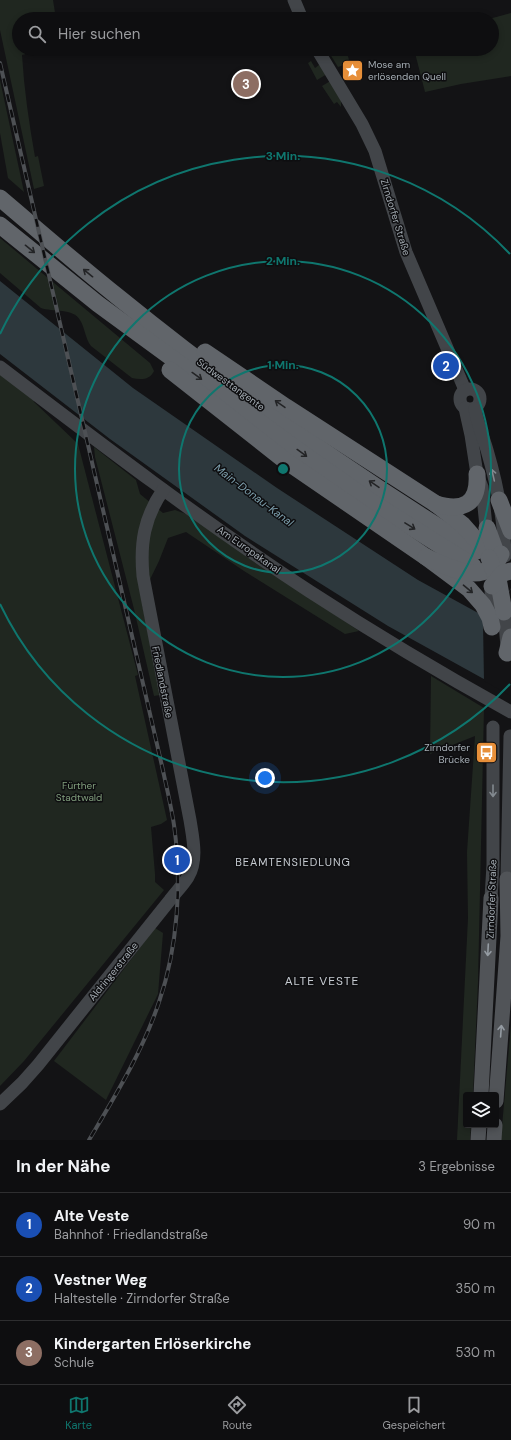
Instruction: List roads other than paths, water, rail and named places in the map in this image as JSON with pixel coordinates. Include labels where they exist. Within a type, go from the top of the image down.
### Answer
[{"type":"highway","name":"Südwesttangente","points":[[0,198],[119,298],[208,368],[302,435],[417,513],[494,556]]},
{"type":"highway","name":"Südwesttangente","points":[[0,225],[98,304],[370,501],[494,556]]},
{"type":"highway","points":[[119,298],[168,326],[286,407],[436,504],[463,525],[494,556],[511,592]]},
{"type":"highway","points":[[98,304],[120,330],[278,455],[424,556],[473,592],[487,611],[492,627]]},
{"type":"highway","points":[[436,504],[452,507],[467,503],[477,491],[477,474]]},
{"type":"highway","points":[[499,500],[494,556],[504,612]]},
{"type":"highway","points":[[424,556],[450,568],[466,573],[485,571],[494,556]]},
{"type":"main road","points":[[294,0],[299,12]]},
{"type":"main road","name":"Zirndorfer Straße","points":[[321,56],[362,124],[375,150],[406,252],[465,390],[472,389],[480,395],[480,404],[470,409]]},
{"type":"main road","name":"Am Europakanal","points":[[0,367],[163,490],[308,590],[381,637],[511,712]]},
{"type":"main road","points":[[470,409],[471,435],[477,474],[482,487],[494,556],[492,627]]},
{"type":"main road","points":[[470,409],[487,450],[499,500]]},
{"type":"main road","name":"Friedlandstraße","points":[[163,490],[150,513],[143,537],[141,556],[142,576],[193,836],[194,862],[188,876]]},
{"type":"main road","points":[[504,612],[509,645]]},
{"type":"main road","name":"Zirndorfer Straße","points":[[481,1092],[491,898],[493,727]]},
{"type":"main road","name":"Zirndorfer Straße","points":[[497,1092],[509,930],[510,736]]},
{"type":"main road","name":"Aldringerstraße","points":[[0,1104],[22,1084],[38,1065],[188,876]]},
{"type":"main road","points":[[491,898],[495,888],[510,880]]},
{"type":"main road","points":[[478,1140],[479,1128]]},
{"type":"main road","points":[[494,1128],[494,1140]]},
{"type":"water","name":"Main-Donau-Kanal","points":[[0,281],[133,388],[277,488],[418,580],[511,631],[511,694],[388,626],[245,536],[110,439],[0,354]]},
{"type":"tunnel","points":[[489,576],[511,589]]},
{"type":"railway","points":[[0,63],[162,766],[173,818],[178,869],[177,914],[174,937],[159,1002],[137,1056],[89,1140]]},
{"type":"place","name":"Mose am erlösenden Quell","points":[[352,70]]},
{"type":"place","name":"Kindergarten Erlöserkirche","points":[[246,84]]},
{"type":"place","name":"Vestner Weg","points":[[446,366]]},
{"type":"place","name":"Zirndorfer Brücke","points":[[486,753]]},
{"type":"place","name":"Alte Veste","points":[[177,860]]},
{"type":"district","name":"BEAMTENSIEDLUNG","points":[[293,862]]},
{"type":"district","name":"ALTE VESTE","points":[[322,981]]},
{"type":"park label","name":"Fürther Stadtwald","points":[[79,790]]}]
